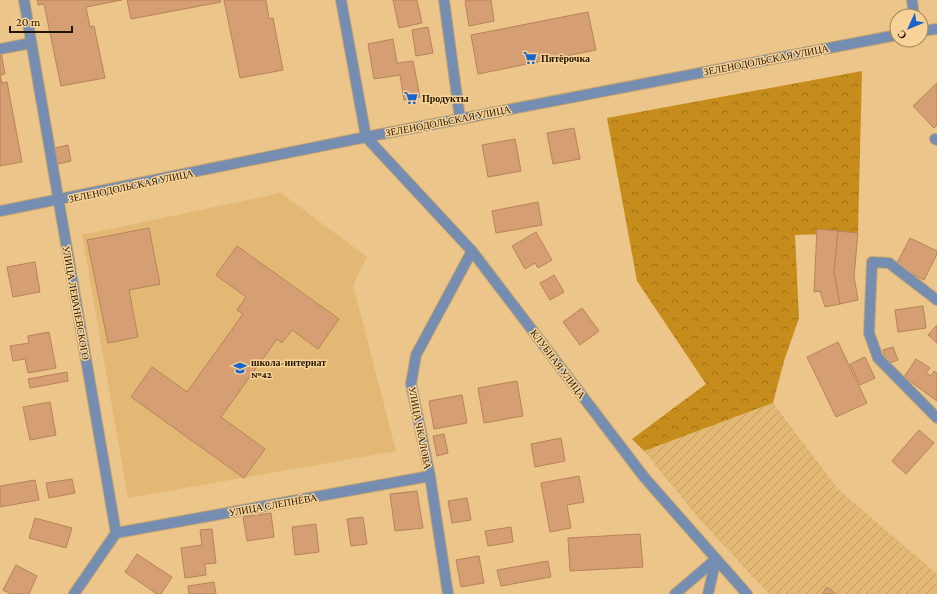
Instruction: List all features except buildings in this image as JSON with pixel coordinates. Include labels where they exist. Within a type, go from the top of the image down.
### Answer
[{"type":"street","name":"УЛИЦА ЛЕВАНЕВСКОГО","points":[[24,0],[116,533]]},
{"type":"street","points":[[341,0],[366,137]]},
{"type":"street","points":[[444,0],[460,119]]},
{"type":"street","name":"ЗЕЛЕНОДОЛЬСКАЯ УЛИЦА","points":[[0,211],[366,137],[889,37]]},
{"type":"street","points":[[0,49],[31,43]]},
{"type":"street","name":"КЛУБНАЯ УЛИЦА","points":[[366,137],[472,251],[644,477],[748,594]]},
{"type":"street","name":"УЛИЦА ЧКАЛОВА","points":[[448,594],[430,476],[411,384],[416,355],[472,251]]},
{"type":"street","points":[[937,300],[889,263],[872,262],[869,333],[878,358],[937,418]]},
{"type":"street","name":"УЛИЦА СЛЕПНЁВА","points":[[116,533],[430,476]]},
{"type":"street","points":[[74,594],[116,533]]},
{"type":"street","points":[[675,594],[716,559]]},
{"type":"street","points":[[708,594],[716,559]]},
{"type":"shaded area","name":"школа-интернат №42","points":[[281,193],[367,257],[353,285],[396,451],[128,498],[82,235]]},
{"type":"shaded area","points":[[773,403],[838,489],[937,574],[937,594],[769,594],[700,520],[644,451]]},
{"type":"green space","points":[[862,71],[858,233],[795,235],[799,318],[784,361],[773,403],[644,451],[632,439],[706,384],[637,281],[607,118]]},
{"type":"place","name":"Пятёрочка","points":[[530,58]]},
{"type":"place","name":"Продукты","points":[[411,98]]},
{"type":"place","name":"школа-интернат №42","points":[[240,368]]}]
